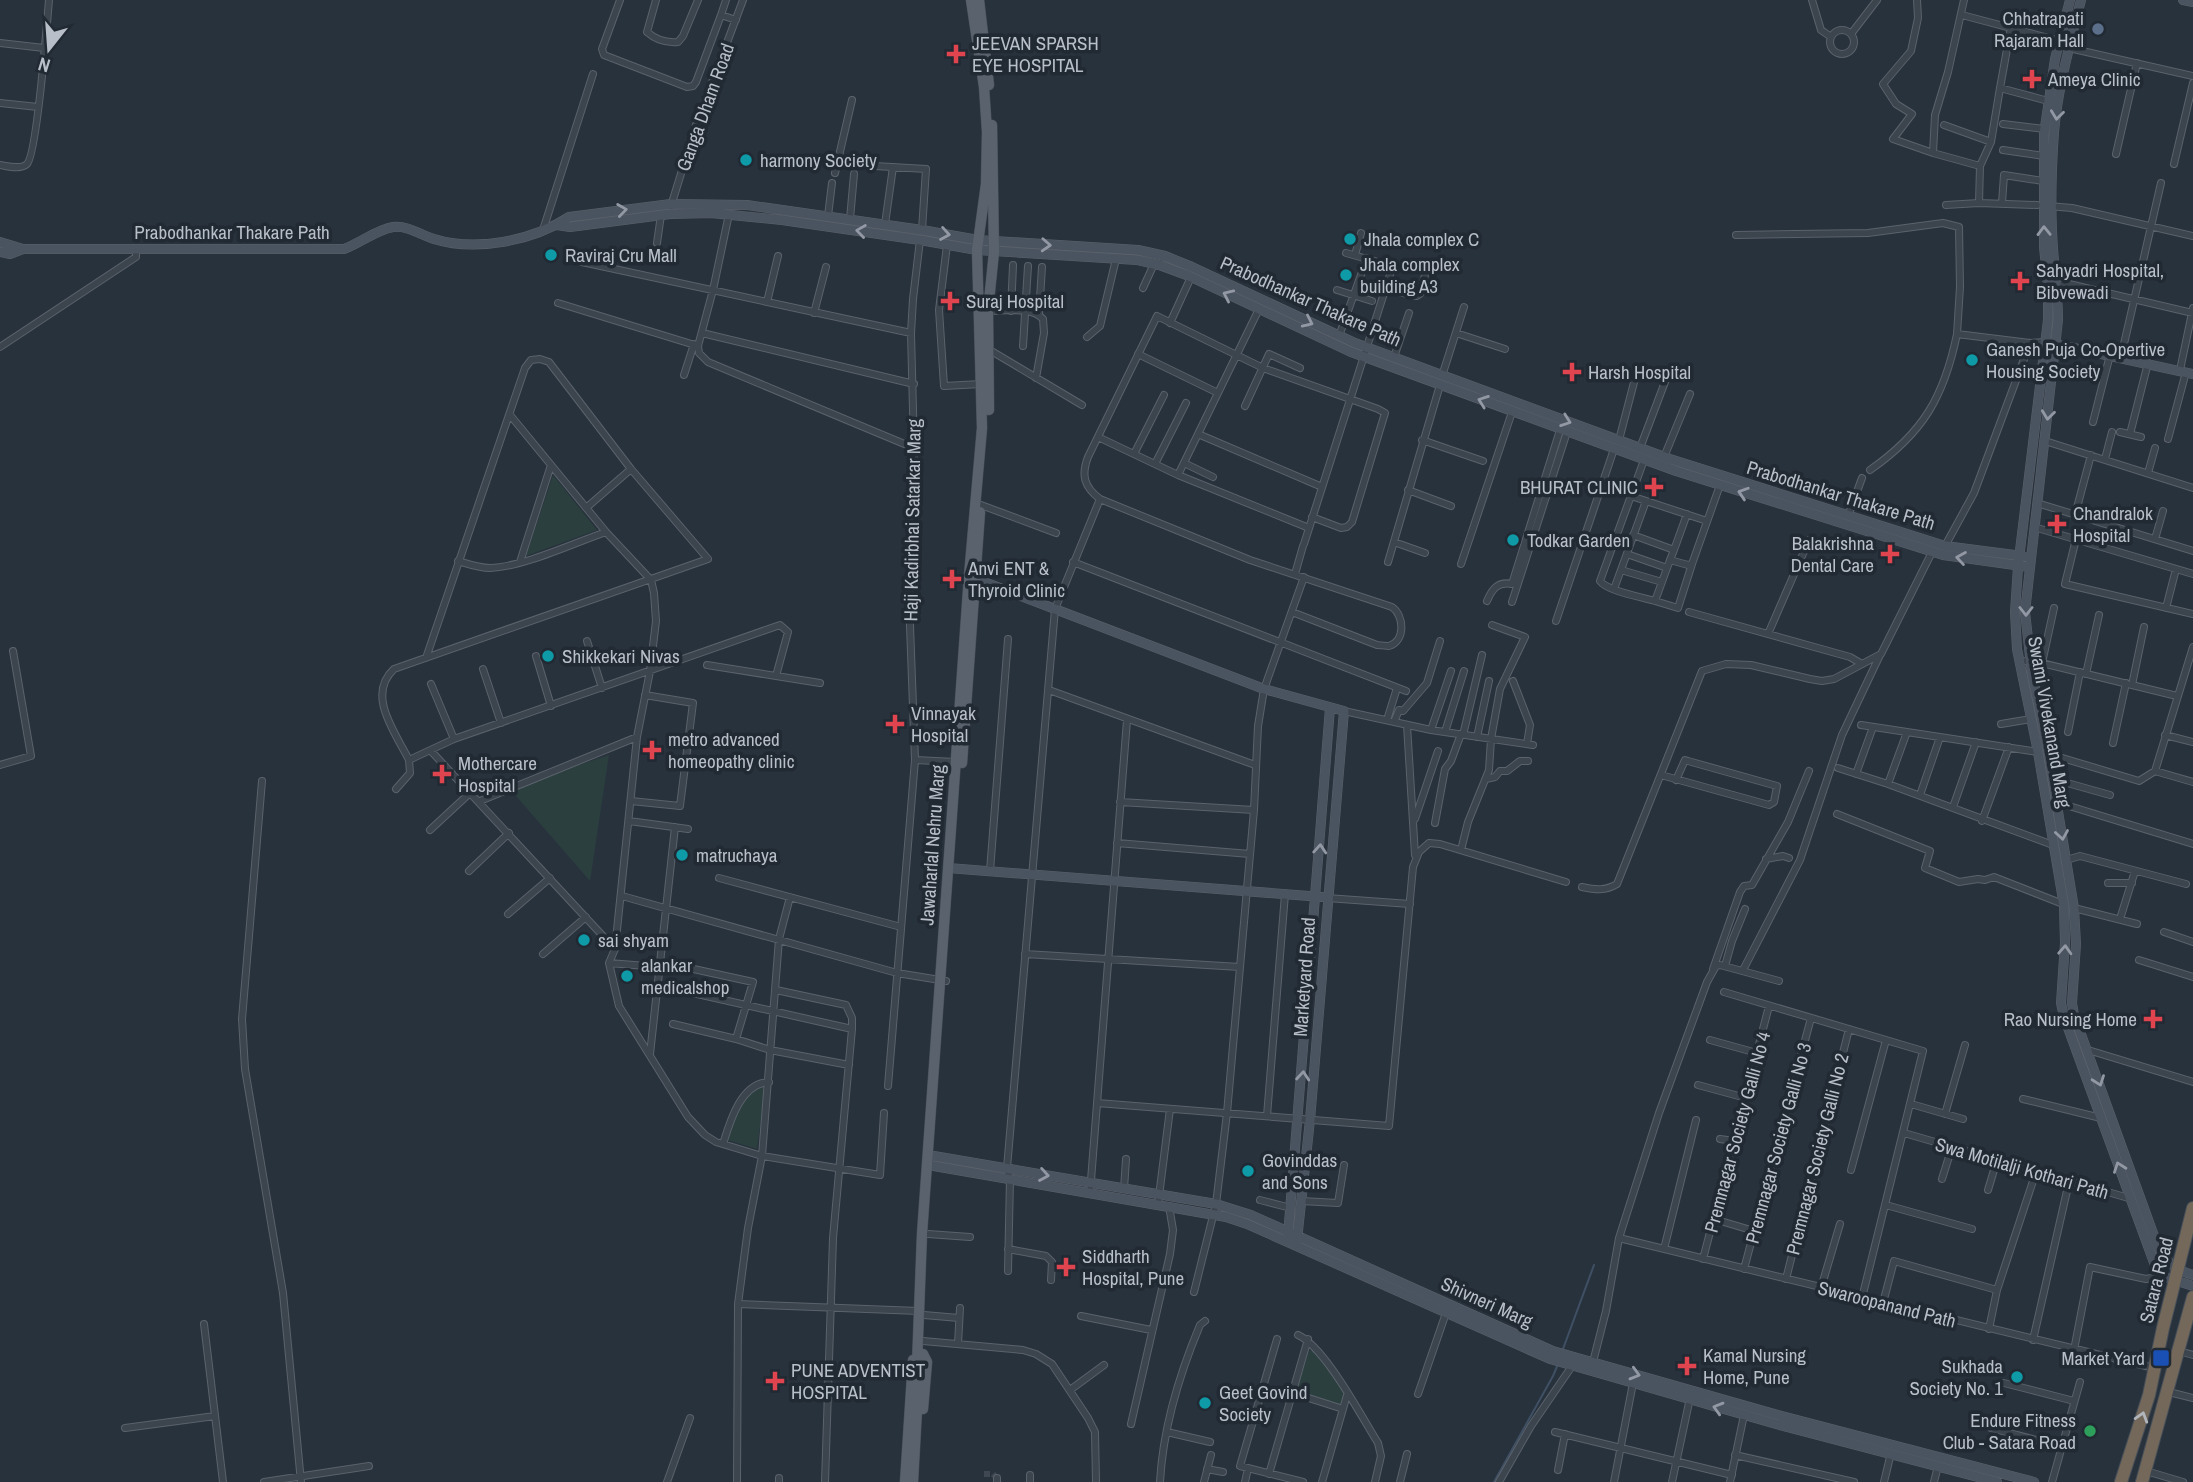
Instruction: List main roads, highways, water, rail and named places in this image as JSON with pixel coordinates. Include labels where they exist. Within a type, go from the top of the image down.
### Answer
[{"type":"highway","name":"Satara Road","points":[[2121,1482],[2155,1369],[2193,1208]]},
{"type":"highway","name":"Satara Road","points":[[2144,1476],[2193,1297]]},
{"type":"main road","points":[[971,0],[984,87],[988,211]]},
{"type":"main road","points":[[979,0],[988,64],[994,141],[988,211]]},
{"type":"main road","name":"Swami Vivekanand Marg","points":[[2070,0],[2048,102],[2045,129],[2044,263],[2051,343],[2045,441],[2025,612],[2029,660],[2049,754],[2074,908],[2076,944],[2071,1003],[2158,1247],[2176,1276]]},
{"type":"main road","name":"Swami Vivekanand Marg","points":[[2081,0],[2069,48],[2044,205],[2059,285],[2019,561],[2015,612],[2017,649],[2039,751],[2066,925],[2061,1003],[2064,1017],[2149,1251],[2162,1276],[2176,1276]]},
{"type":"main road","points":[[2183,0],[2193,2]]},
{"type":"main road","name":"Prabodhankar Thakare Path","points":[[0,242],[23,248],[344,249],[382,230],[396,227],[444,242],[491,243],[543,230],[569,217],[671,204],[747,205],[885,225],[947,245],[978,245]]},
{"type":"main road","name":"Jawaharlal Nehru Marg","points":[[952,868],[956,762],[972,577],[989,428],[984,388],[978,245],[988,211]]},
{"type":"main road","name":"Jawaharlal Nehru Marg","points":[[915,1482],[927,1362],[920,1354],[921,1313],[994,247],[988,211]]},
{"type":"main road","name":"Prabodhankar Thakare Path","points":[[557,225],[570,227],[666,215],[729,214],[1154,264],[1191,277],[1259,309],[1365,352],[1617,445],[1644,460],[1678,466],[1945,546],[2019,561]]},
{"type":"main road","name":"Prabodhankar Thakare Path","points":[[994,247],[1138,250],[1165,256],[1339,336],[1365,352],[1394,357],[1441,381],[1563,431],[1640,448],[1720,485],[1932,552],[2029,562]]},
{"type":"main road","name":"Prabodhankar Thakare Path","points":[[0,253],[10,254],[23,248]]},
{"type":"main road","points":[[2051,343],[2186,372]]},
{"type":"main road","points":[[972,577],[1264,689],[1330,708]]},
{"type":"main road","name":"Marketyard Road","points":[[1330,708],[1344,711],[1310,1120],[1301,1201],[1292,1239],[1291,1208],[1330,708]]},
{"type":"main road","points":[[952,868],[1327,898]]},
{"type":"main road","name":"Jawaharlal Nehru Marg","points":[[905,1482],[912,1361],[920,1354],[923,1341],[921,1313],[931,1161]]},
{"type":"main road","name":"Shivneri Marg","points":[[931,1161],[1007,1168],[1090,1188],[1124,1189],[1169,1206],[1247,1224],[1292,1239],[1552,1355]]},
{"type":"main road","name":"Shivneri Marg","points":[[931,1161],[1010,1179],[1090,1188],[1159,1200],[1216,1204],[1251,1215],[1292,1239],[1446,1312],[1569,1362],[1633,1383],[1691,1395],[1777,1420],[2034,1482]]},
{"type":"main road","points":[[2176,1276],[2193,1275]]},
{"type":"main road","points":[[2176,1276],[2193,1286]]},
{"type":"main road","points":[[915,1482],[920,1354]]},
{"type":"main road","name":"Shivneri Marg","points":[[1569,1362],[1593,1362],[1744,1415],[1777,1420]]},
{"type":"main road","name":"Shivneri Marg","points":[[1892,1449],[1938,1466],[1997,1482]]},
{"type":"waterway","points":[[1563,1349],[1594,1265]]},
{"type":"waterway","points":[[1494,1482],[1558,1364]]},
{"type":"tunnel","points":[[984,1474],[993,1474],[997,1478]]},
{"type":"place","name":"Chhatrapati Rajaram Hall","points":[[2098,29]]},
{"type":"place","name":"JEEVAN SPARSH EYE HOSPITAL","points":[[956,54]]},
{"type":"place","name":"Ameya Clinic","points":[[2032,79]]},
{"type":"place","name":"harmony Society","points":[[746,160]]},
{"type":"place","name":"Jhala complex C","points":[[1350,239]]},
{"type":"place","name":"Raviraj Cru Mall","points":[[551,255]]},
{"type":"place","name":"Jhala complex building A3","points":[[1346,275]]},
{"type":"place","name":"Sahyadri Hospital, Bibvewadi","points":[[2020,281]]},
{"type":"place","name":"Suraj Hospital","points":[[950,301]]},
{"type":"place","name":"Ganesh Puja Co-Opertive Housing Society","points":[[1972,360]]},
{"type":"place","name":"Harsh Hospital","points":[[1572,372]]},
{"type":"place","name":"BHURAT CLINIC","points":[[1654,487]]},
{"type":"place","name":"Chandralok Hospital","points":[[2057,524]]},
{"type":"place","name":"Todkar Garden","points":[[1513,540]]},
{"type":"place","name":"Balakrishna Dental Care","points":[[1890,554]]},
{"type":"place","name":"Anvi ENT & Thyroid Clinic","points":[[952,579]]},
{"type":"place","name":"Shikkekari Nivas","points":[[548,656]]},
{"type":"place","name":"Vinnayak Hospital","points":[[895,724]]},
{"type":"place","name":"metro advanced homeopathy clinic","points":[[652,750]]},
{"type":"place","name":"Mothercare Hospital","points":[[442,774]]},
{"type":"place","name":"matruchaya","points":[[682,855]]},
{"type":"place","name":"sai shyam","points":[[584,940]]},
{"type":"place","name":"alankar medicalshop","points":[[627,976]]},
{"type":"place","name":"Rao Nursing Home","points":[[2153,1019]]},
{"type":"place","name":"Govinddas and Sons","points":[[1248,1171]]},
{"type":"place","name":"Siddharth Hospital, Pune","points":[[1066,1267]]},
{"type":"place","name":"Market Yard","points":[[2161,1358]]},
{"type":"place","name":"Kamal Nursing Home, Pune","points":[[1687,1366]]},
{"type":"place","name":"Sukhada Society No. 1","points":[[2017,1377]]},
{"type":"place","name":"PUNE ADVENTIST HOSPITAL","points":[[775,1381]]},
{"type":"place","name":"Geet Govind Society","points":[[1205,1403]]},
{"type":"place","name":"Endure Fitness Club - Satara Road","points":[[2090,1431]]}]
